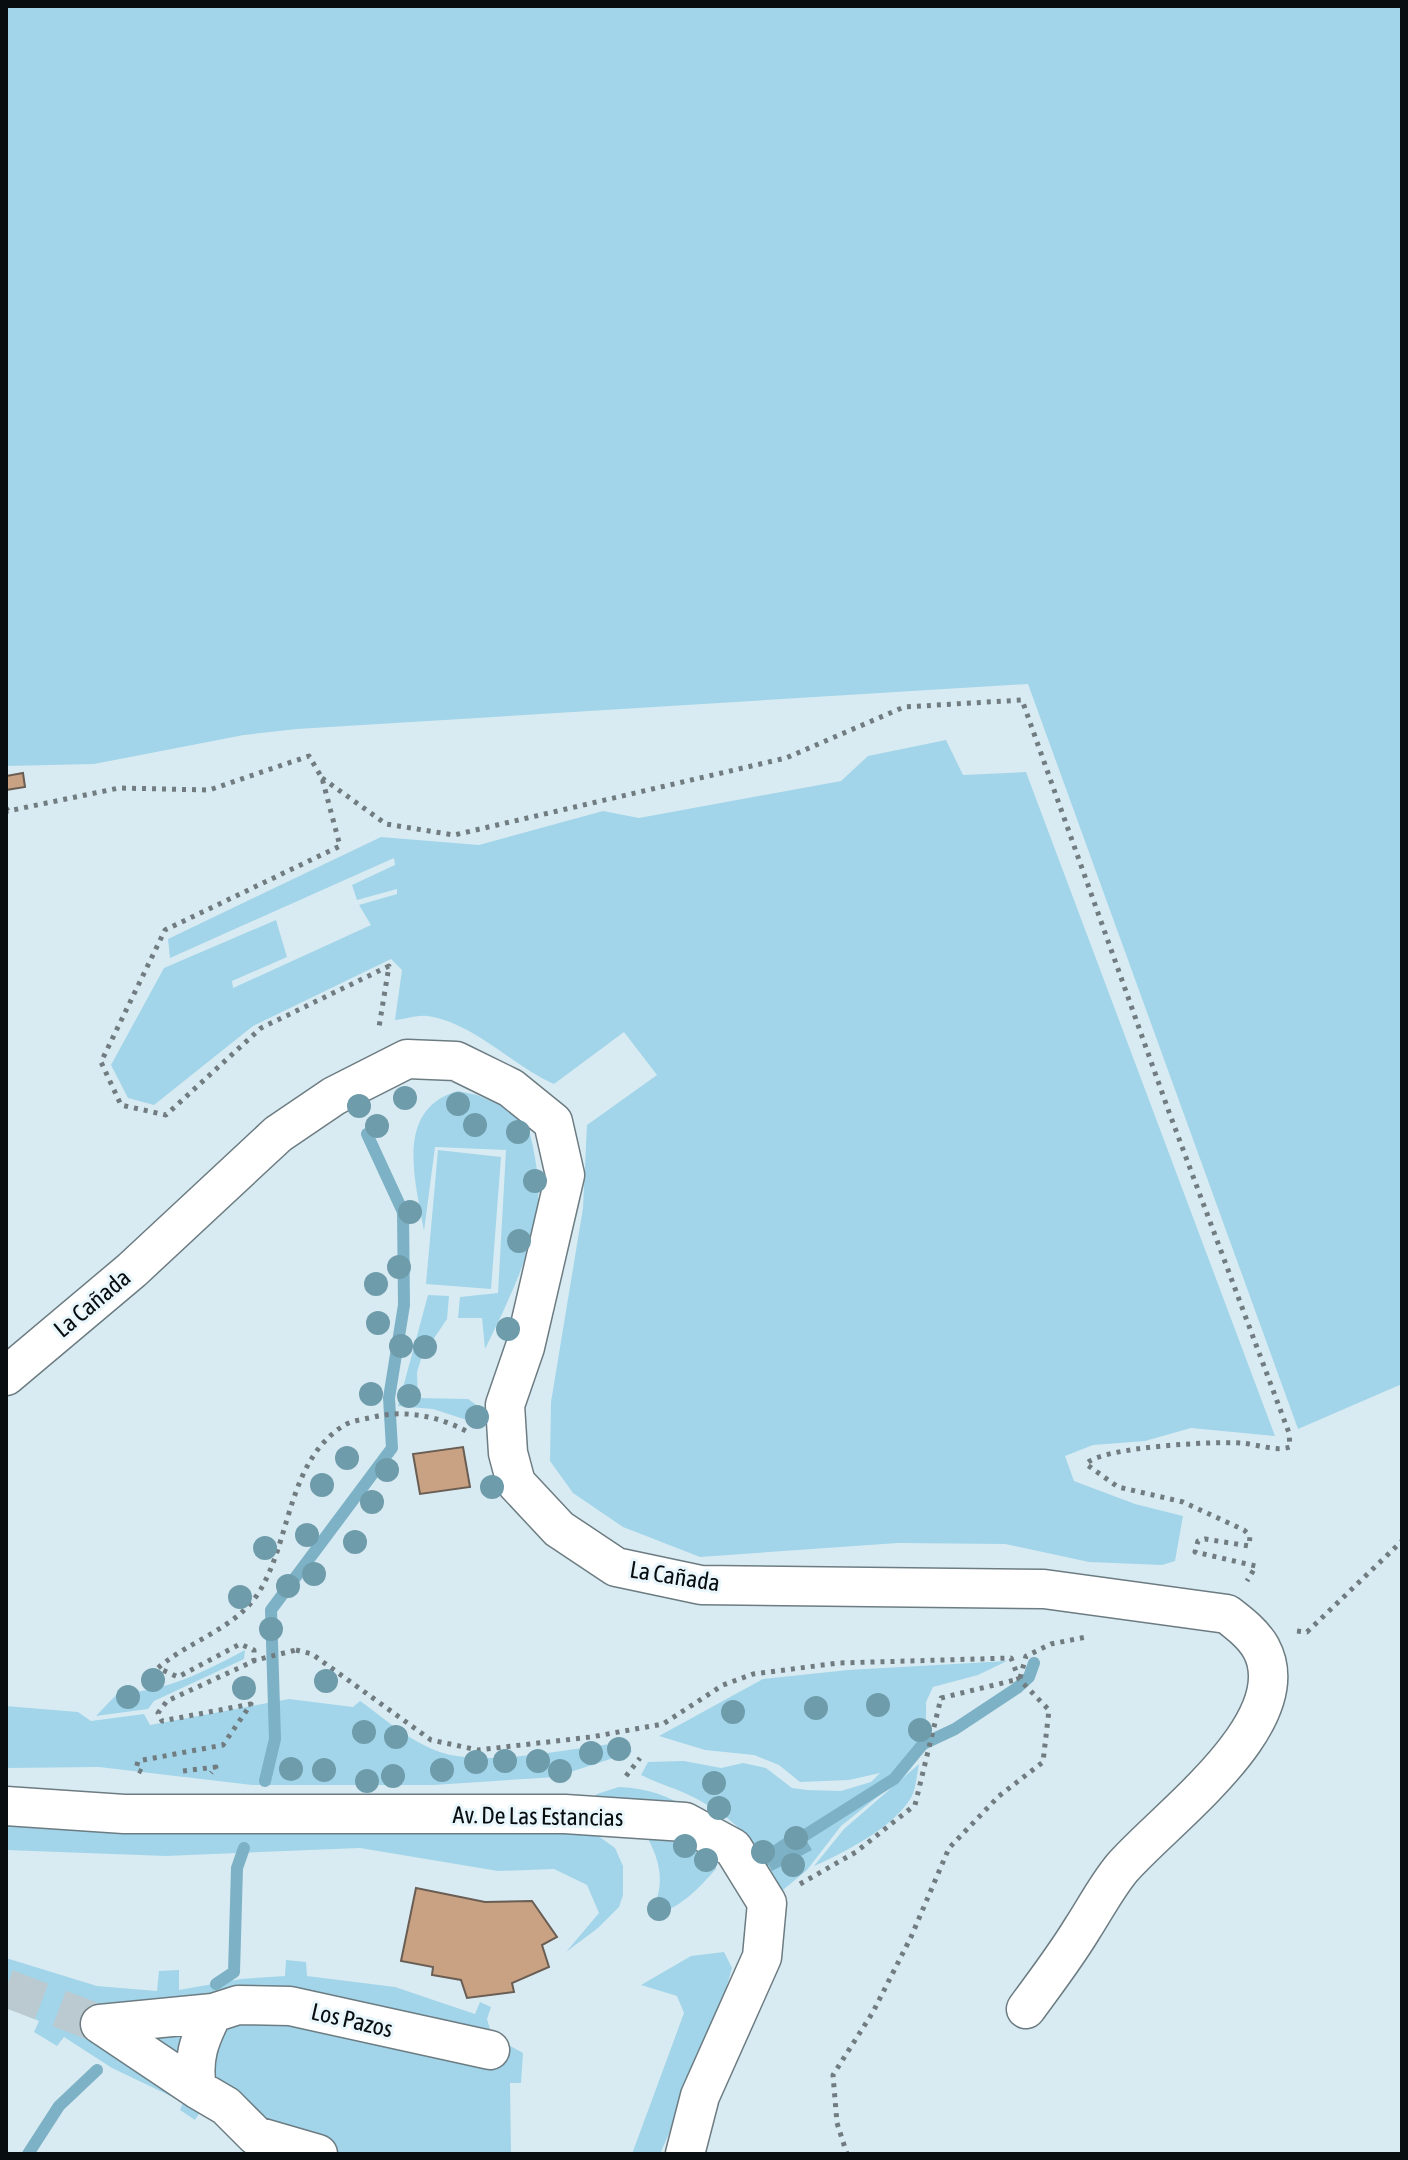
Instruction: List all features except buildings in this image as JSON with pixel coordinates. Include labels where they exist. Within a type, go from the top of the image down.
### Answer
[{"type":"street","name":"La Cañada","points":[[6,1376],[132,1270],[278,1134],[334,1096],[371,1080],[407,1059],[456,1061],[511,1088],[553,1122],[565,1175],[525,1347],[505,1405],[508,1453],[516,1483],[559,1529],[616,1567],[701,1585],[1044,1589],[1237,1622]]},
{"type":"street","points":[[1026,2009],[1122,1869],[1200,1792],[1243,1742],[1263,1700],[1268,1674],[1262,1649],[1237,1622]]},
{"type":"street","name":"Av. De Las Estancias","points":[[6,1806],[179,1814],[565,1814],[685,1822],[733,1848],[767,1903]]},
{"type":"street","points":[[685,2154],[700,2096],[762,1957],[767,1903]]},
{"type":"street","name":"Los Pazos","points":[[318,2154],[256,2136],[226,2106],[100,2024],[213,2013],[238,2005],[290,2006],[490,2050]]},
{"type":"street","points":[[197,2089],[193,2065],[199,2038],[213,2013]]},
{"type":"path","points":[[322,778],[386,824],[454,835],[786,758],[904,707],[1022,700],[1163,1097],[1289,1433],[1290,1447],[1281,1450],[1241,1443],[1199,1442],[1101,1455],[1086,1464],[1118,1487],[1196,1507],[1250,1536],[1249,1546],[1213,1538],[1198,1541],[1196,1546],[1199,1555],[1256,1566],[1237,1622],[1307,1632],[1402,1541]]},
{"type":"path","points":[[6,808],[8,811],[119,788],[209,790],[309,756],[322,778],[340,846],[165,930],[101,1062],[121,1105],[166,1115],[261,1028],[389,966],[371,1080]]},
{"type":"path","points":[[151,1773],[136,1769],[138,1761],[223,1745],[251,1704],[162,1721],[158,1713],[167,1701],[254,1661],[254,1650],[240,1644],[178,1677],[158,1668],[178,1650],[239,1618],[260,1592],[305,1470],[329,1438],[345,1424],[397,1414],[446,1420],[508,1453]]},
{"type":"path","points":[[1019,1679],[1026,1656],[1051,1644],[1094,1636],[1083,1626]]},
{"type":"path","points":[[252,1661],[296,1650],[312,1654],[431,1740],[478,1750],[591,1737],[663,1724],[723,1685],[753,1674],[839,1663],[1011,1658],[1019,1679],[1049,1710],[1043,1762],[999,1796],[949,1848],[905,1950],[873,2012],[833,2075],[837,2123],[847,2154]]},
{"type":"path","points":[[767,1903],[856,1852],[915,1805],[941,1698],[1019,1679]]},
{"type":"path","points":[[172,1773],[216,1767],[200,1782],[179,1814]]},
{"type":"shaded area","points":[[6,6],[1402,6],[1402,1384],[1298,1429],[1028,684],[297,729],[244,735],[94,764],[6,766]]},
{"type":"shaded area","points":[[946,740],[963,775],[1026,772],[1275,1436],[1191,1428],[1145,1441],[1093,1445],[1065,1456],[1074,1481],[1135,1504],[1183,1516],[1175,1561],[1162,1565],[1089,1562],[1005,1544],[898,1543],[700,1557],[623,1527],[573,1493],[550,1461],[551,1402],[583,1208],[587,1125],[657,1075],[624,1032],[554,1084],[477,1036],[444,1020],[423,1016],[395,1020],[402,970],[391,959],[253,1026],[154,1105],[128,1098],[111,1065],[164,968],[276,920],[287,957],[232,981],[233,988],[371,925],[359,905],[397,894],[397,889],[357,900],[352,885],[395,865],[394,858],[170,958],[168,939],[381,837],[479,845],[603,811],[639,818],[841,781],[868,756]]},
{"type":"shaded area","points":[[458,1091],[477,1095],[526,1117],[537,1170],[538,1203],[531,1239],[518,1278],[485,1349],[482,1318],[458,1318],[460,1297],[498,1293],[506,1150],[435,1147],[424,1231],[414,1170],[417,1131],[424,1114],[438,1100]]},
{"type":"shaded area","points":[[438,1150],[501,1157],[491,1289],[426,1284]]},
{"type":"shaded area","points":[[428,1295],[449,1296],[447,1319],[422,1356],[417,1372],[418,1398],[468,1399],[485,1411],[486,1423],[476,1423],[433,1409],[398,1406]]},
{"type":"shaded area","points":[[245,1650],[244,1659],[154,1701],[148,1709],[96,1716],[118,1693],[168,1685]]},
{"type":"shaded area","points":[[1007,1661],[978,1675],[933,1687],[926,1702],[926,1733],[931,1731],[927,1746],[906,1774],[841,1826],[807,1870],[778,1894],[756,1848],[736,1825],[693,1797],[641,1775],[648,1762],[684,1761],[721,1768],[743,1763],[766,1768],[792,1788],[807,1790],[841,1791],[871,1782],[880,1773],[849,1780],[800,1782],[779,1765],[754,1755],[705,1750],[659,1736],[763,1679],[848,1670]]},
{"type":"shaded area","points":[[289,1699],[353,1707],[360,1701],[420,1743],[462,1757],[534,1755],[627,1742],[632,1752],[555,1777],[434,1785],[252,1785],[99,1767],[6,1768],[6,1706],[78,1712],[91,1721],[144,1714],[150,1725]]},
{"type":"shaded area","points":[[919,1764],[912,1796],[894,1818],[854,1846],[814,1866],[844,1829]]},
{"type":"shaded area","points":[[619,1787],[640,1789],[674,1800],[702,1819],[743,1857],[586,1809],[597,1794]]},
{"type":"shaded area","points":[[6,1824],[99,1832],[509,1827],[597,1835],[615,1848],[623,1866],[623,1895],[619,1907],[598,1928],[566,1952],[599,1913],[587,1885],[554,1869],[498,1871],[360,1848],[166,1856],[6,1850]]},
{"type":"shaded area","points":[[799,1828],[812,1850],[772,1871],[762,1853]]},
{"type":"shaded area","points":[[645,1833],[690,1839],[714,1856],[716,1869],[675,1907],[657,1915],[653,1908],[659,1888],[659,1870]]},
{"type":"shaded area","points":[[724,1952],[732,1968],[715,2028],[660,2154],[632,2154],[684,2013],[677,1996],[641,1985],[691,1956]]},
{"type":"shaded area","points":[[6,1958],[97,1986],[157,1991],[159,1971],[179,1970],[179,1990],[241,1979],[285,1976],[286,1960],[306,1962],[307,1976],[395,1987],[475,2014],[480,2002],[491,2007],[487,2019],[492,2036],[523,2053],[521,2083],[510,2083],[511,2154],[276,2154],[200,2112],[195,2120],[180,2110],[183,2102],[112,2068],[64,2037],[57,2046],[34,2032],[39,2021],[6,2006]]},
{"type":"waterway","points":[[265,1781],[275,1739],[271,1610],[392,1448],[389,1398],[404,1305],[403,1212],[367,1134]]},
{"type":"waterway","points":[[750,1870],[894,1779],[923,1744],[955,1729],[1017,1688],[1029,1677],[1034,1663]]},
{"type":"waterway","points":[[216,1984],[234,1972],[237,1868],[244,1848]]},
{"type":"waterway","points":[[28,2154],[59,2106],[97,2070]]},
{"type":"tunnel","points":[[6,1988],[100,2024]]}]
